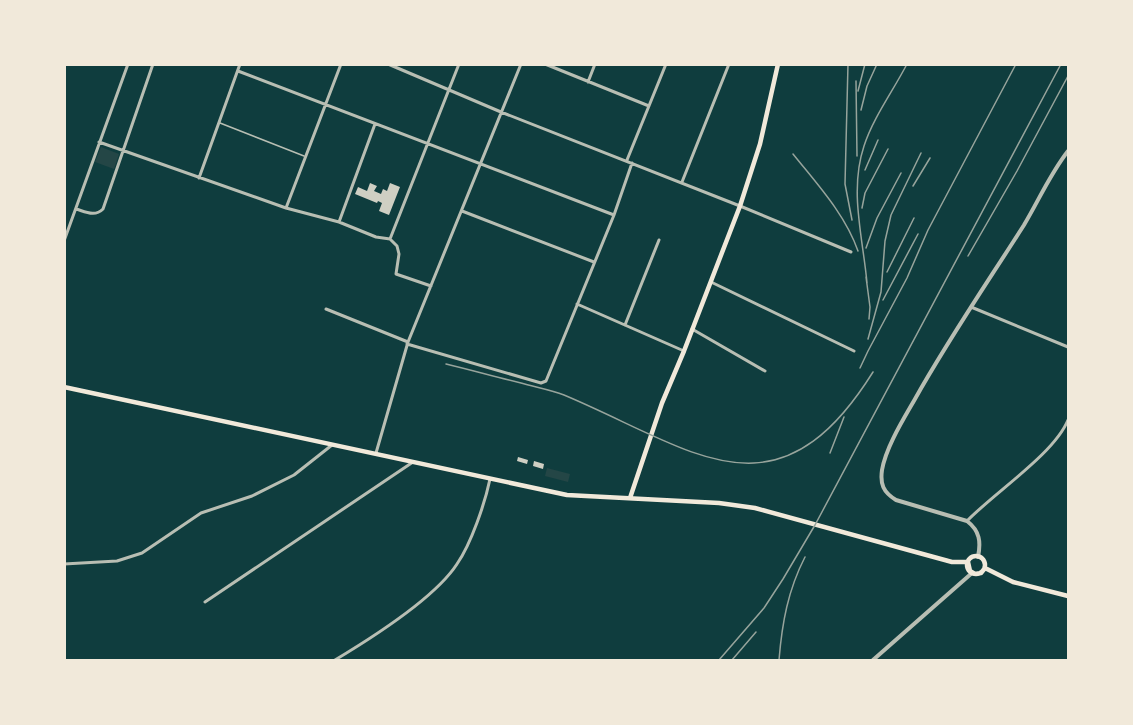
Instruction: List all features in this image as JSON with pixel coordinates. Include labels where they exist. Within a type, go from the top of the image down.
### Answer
[{"type":"main road","points":[[630,498],[662,403],[740,206],[760,144],[778,64]]},
{"type":"main road","points":[[64,387],[567,495],[737,505],[789,516],[952,562],[968,562],[978,557],[985,562],[984,568],[981,573],[972,573],[968,568],[968,562]]},
{"type":"main road","points":[[984,568],[1013,582],[1068,596]]},
{"type":"street","points":[[64,241],[128,64]]},
{"type":"street","points":[[76,209],[93,214],[103,209],[153,64]]},
{"type":"street","points":[[199,178],[240,64]]},
{"type":"street","points":[[286,208],[341,64]]},
{"type":"street","points":[[388,64],[501,112],[627,160],[851,252]]},
{"type":"street","points":[[400,69],[401,64]]},
{"type":"street","points":[[390,239],[459,64]]},
{"type":"street","points":[[375,454],[408,343],[521,64]]},
{"type":"street","points":[[545,64],[649,106]]},
{"type":"street","points":[[588,82],[595,64]]},
{"type":"street","points":[[627,160],[666,64]]},
{"type":"street","points":[[682,182],[729,64]]},
{"type":"street","points":[[238,70],[614,215]]},
{"type":"street","points":[[339,222],[375,124]]},
{"type":"street","points":[[99,142],[286,208],[339,222],[376,237],[390,239],[397,246],[399,254],[396,274],[431,286]]},
{"type":"street","points":[[978,557],[980,546],[975,527],[968,521],[896,500],[885,492],[881,482],[883,466],[899,427],[942,350],[1026,222],[1053,172],[1068,151]]},
{"type":"street","points":[[326,309],[408,343],[541,382],[549,378],[614,215],[632,163]]},
{"type":"street","points":[[462,210],[594,262]]},
{"type":"street","points":[[625,325],[659,240]]},
{"type":"street","points":[[711,282],[854,351]]},
{"type":"street","points":[[577,304],[684,351]]},
{"type":"street","points":[[971,307],[1068,347]]},
{"type":"street","points":[[692,329],[765,371]]},
{"type":"street","points":[[968,521],[1045,450],[1068,424]]},
{"type":"street","points":[[65,564],[117,561],[142,554],[201,513],[252,496],[294,475],[332,445]]},
{"type":"street","points":[[205,602],[413,462]]},
{"type":"street","points":[[335,660],[419,602],[446,578],[466,549],[488,491],[490,479]]},
{"type":"street","points":[[873,660],[972,573]]},
{"type":"lane","points":[[219,123],[304,156]]},
{"type":"shaded area","points":[[101,147],[119,154],[114,169],[95,162]]},
{"type":"shaded area","points":[[547,468],[570,474],[568,482],[545,476]]},
{"type":"building","points":[[370,183],[377,186],[374,191],[381,194],[383,189],[387,191],[390,183],[400,187],[389,215],[379,211],[382,203],[355,194],[358,187],[367,191]]},
{"type":"building","points":[[518,457],[528,460],[527,464],[517,461]]},
{"type":"building","points":[[534,461],[544,464],[543,469],[533,466]]},
{"type":"railway","points":[[848,64],[845,184],[852,220]]},
{"type":"railway","points":[[858,91],[865,64]]},
{"type":"railway","points":[[861,110],[867,86],[877,64]]},
{"type":"railway","points":[[867,283],[857,197],[860,163],[873,125],[907,64]]},
{"type":"railway","points":[[860,368],[907,278],[928,230],[1016,64]]},
{"type":"railway","points":[[719,660],[764,608],[815,525],[1061,64]]},
{"type":"railway","points":[[968,256],[1068,76]]},
{"type":"railway","points":[[856,81],[857,156]]},
{"type":"railway","points":[[865,170],[878,140]]},
{"type":"railway","points":[[862,208],[865,193],[888,149]]},
{"type":"railway","points":[[868,339],[881,292],[885,241],[891,215],[921,153]]},
{"type":"railway","points":[[793,154],[838,212],[858,251]]},
{"type":"railway","points":[[913,186],[930,158]]},
{"type":"railway","points":[[866,248],[877,218],[901,173]]},
{"type":"railway","points":[[887,272],[914,218]]},
{"type":"railway","points":[[883,300],[918,234]]},
{"type":"railway","points":[[866,277],[870,307],[869,319]]},
{"type":"railway","points":[[446,364],[559,393],[653,436],[693,452],[730,462],[767,462],[802,449],[837,420],[873,372]]},
{"type":"railway","points":[[830,453],[844,417]]},
{"type":"railway","points":[[779,660],[787,607],[794,582],[805,557]]},
{"type":"railway","points":[[732,660],[756,632]]}]
